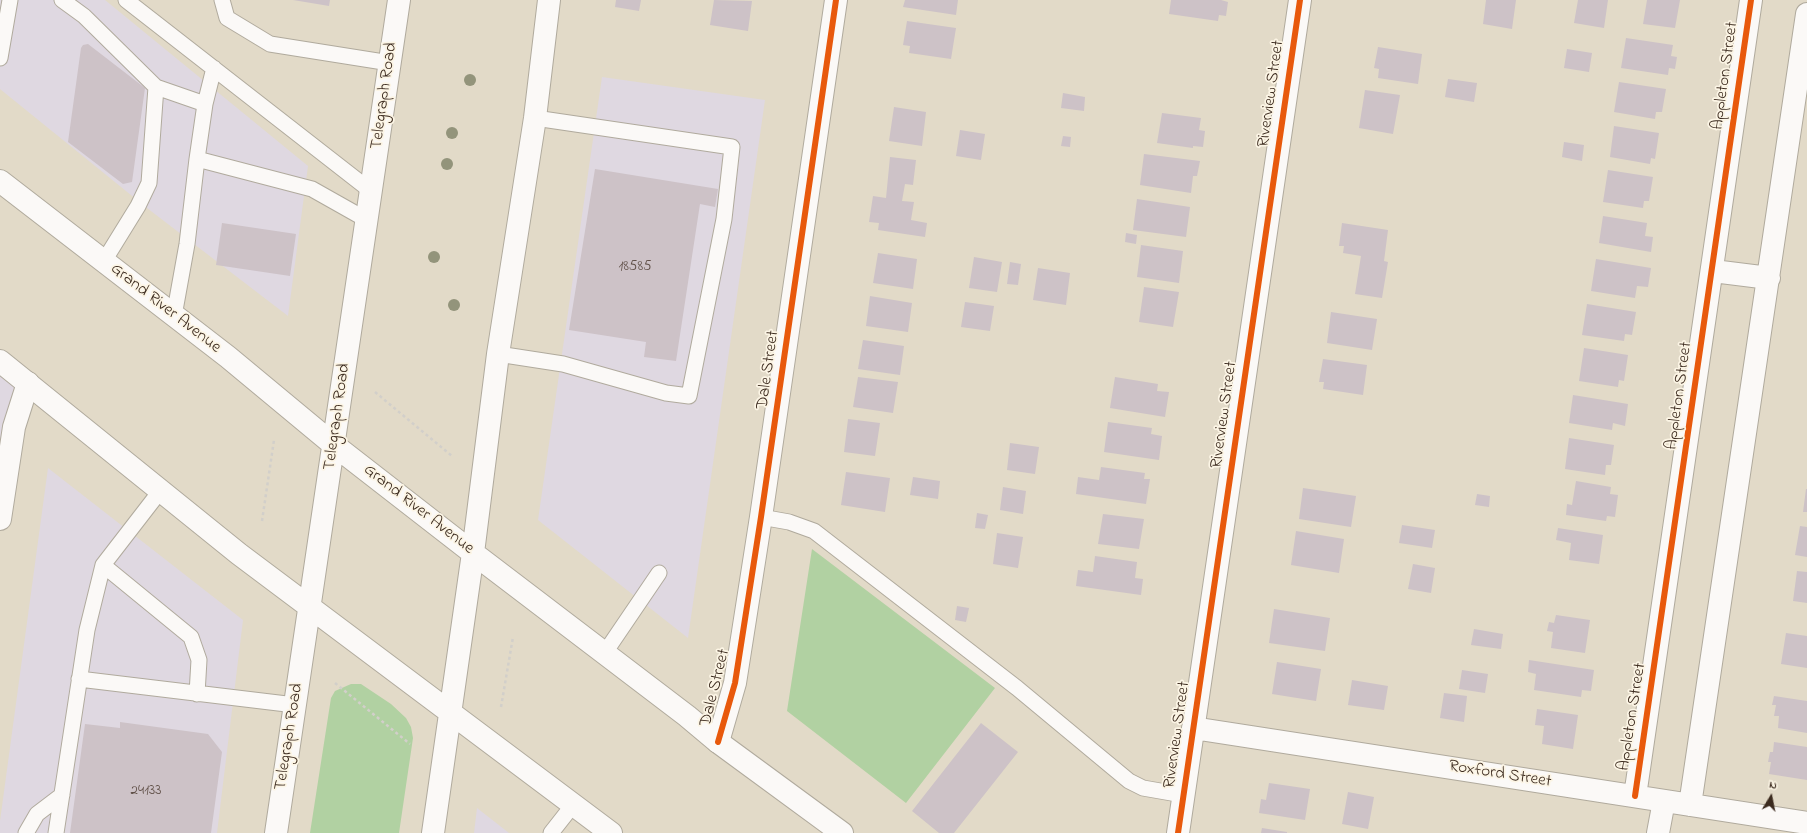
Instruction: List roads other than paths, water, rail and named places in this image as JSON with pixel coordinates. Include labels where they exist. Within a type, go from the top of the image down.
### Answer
[{"type":"street","name":"Telegraph Road","points":[[276,833],[399,0]]},
{"type":"street","points":[[433,833],[449,712],[473,553],[498,354],[535,118],[549,0]]},
{"type":"street","name":"Dale Street","points":[[718,742],[735,683],[761,518],[836,0]]},
{"type":"street","name":"Riverview Street","points":[[1178,833],[1300,0]]},
{"type":"street","name":"Appleton Street","points":[[1635,796],[1713,272],[1751,0]]},
{"type":"street","points":[[1690,805],[1807,14]]},
{"type":"street","name":"Grand River Avenue","points":[[0,181],[174,316],[334,445],[473,553],[718,742],[842,833]]},
{"type":"street","points":[[1713,272],[1768,278]]},
{"type":"street","points":[[0,361],[239,554],[611,833]]},
{"type":"street","points":[[0,519],[14,427],[28,383]]},
{"type":"street","name":"Roxford Street","points":[[1193,728],[1807,823]]},
{"type":"street","points":[[1658,833],[1664,801]]},
{"type":"lane","points":[[0,58],[10,0]]},
{"type":"lane","points":[[62,0],[84,16],[156,87],[205,104]]},
{"type":"lane","points":[[126,0],[371,191]]},
{"type":"lane","points":[[222,0],[227,18],[270,44],[390,63]]},
{"type":"lane","points":[[174,316],[187,244],[205,104],[214,68]]},
{"type":"lane","points":[[104,261],[138,206],[149,183],[156,87]]},
{"type":"lane","points":[[498,354],[563,364],[666,393],[689,396],[724,219],[732,147],[535,118]]},
{"type":"lane","points":[[197,159],[312,189],[367,220]]},
{"type":"lane","points":[[56,833],[87,630],[103,565],[160,490]]},
{"type":"lane","points":[[761,518],[789,522],[814,530],[1017,688],[1129,781],[1143,788],[1183,795]]},
{"type":"lane","points":[[103,565],[191,637],[199,660],[197,694]]},
{"type":"lane","points":[[604,654],[659,573]]},
{"type":"lane","points":[[79,679],[295,705]]},
{"type":"lane","points":[[26,833],[36,814],[62,795]]},
{"type":"lane","points":[[552,833],[573,805]]}]
